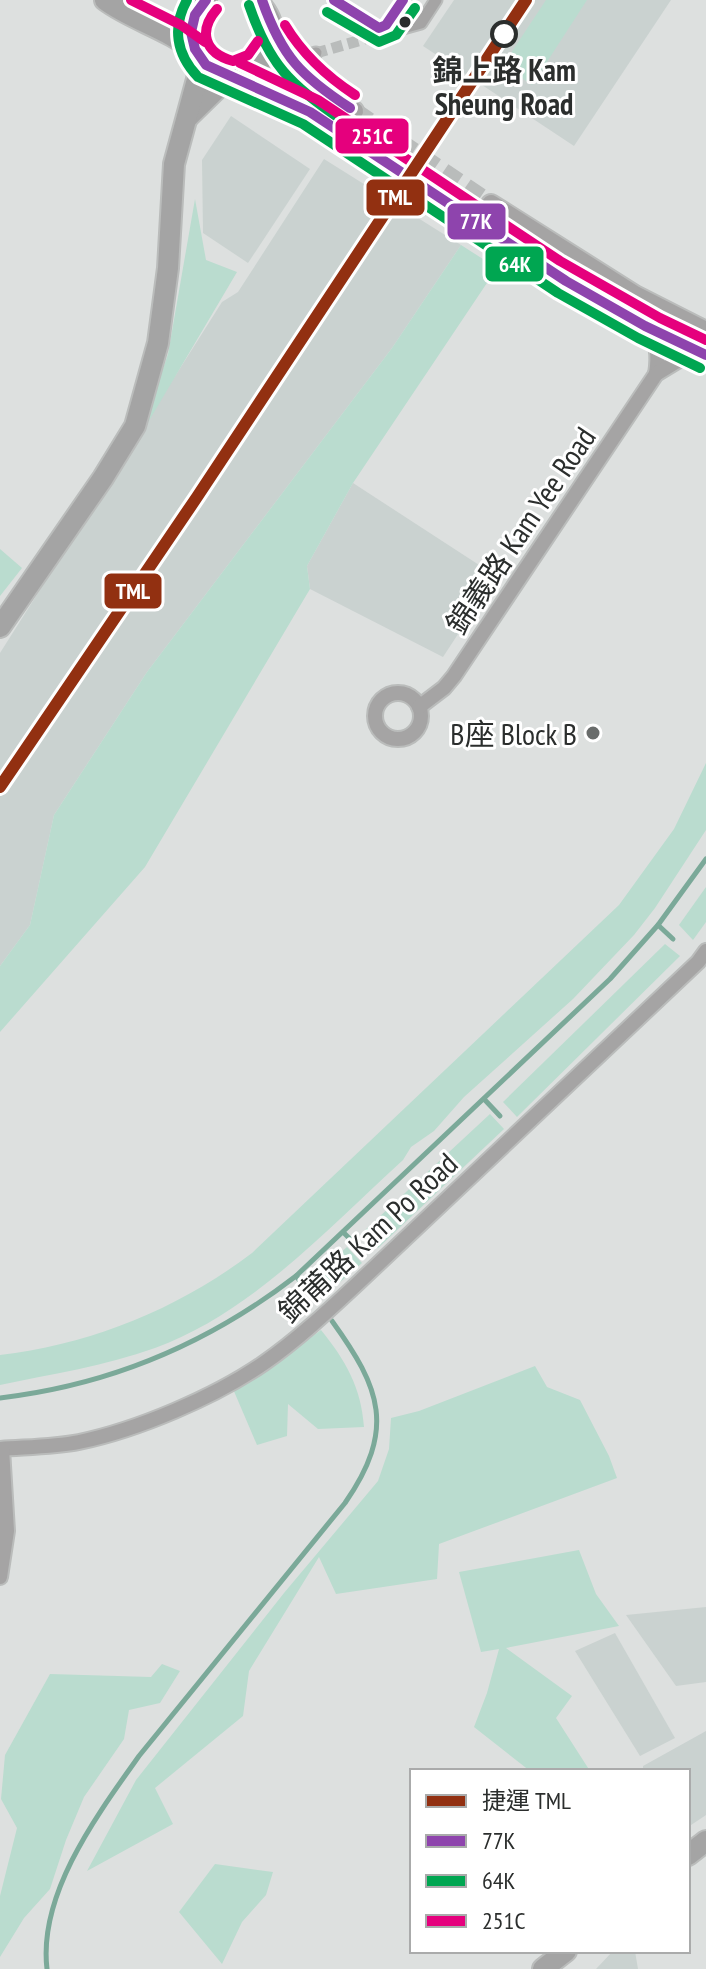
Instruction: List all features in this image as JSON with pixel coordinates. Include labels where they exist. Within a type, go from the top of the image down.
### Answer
[{"type":"main road","points":[[105,0],[127,15],[180,40],[215,71],[232,76]]},
{"type":"main road","points":[[0,627],[103,478],[135,426],[158,343],[168,268],[171,186],[199,57],[191,40],[191,27],[195,14],[206,0]]},
{"type":"main road","points":[[187,118],[232,76],[248,72],[269,51],[273,32],[269,16],[256,0]]},
{"type":"main road","points":[[690,1853],[706,1841]]},
{"type":"main road","points":[[543,1969],[563,1953]]},
{"type":"street","points":[[403,28],[421,23],[436,0]]},
{"type":"street","points":[[273,32],[291,61],[315,85],[354,111]]},
{"type":"street","points":[[291,61],[316,53]]},
{"type":"street","points":[[232,76],[293,102],[340,131]]},
{"type":"street","points":[[491,204],[635,295],[706,331]]},
{"type":"street","points":[[478,225],[645,326],[704,354]]},
{"type":"street","points":[[645,326],[652,333],[656,346],[656,374]]},
{"type":"street","points":[[656,374],[679,360],[704,354]]},
{"type":"street","name":"錦義路 Kam Yee Road","points":[[419,707],[454,676],[656,374]]},
{"type":"street","name":"錦莆路 Kam Po Road","points":[[1,1449],[76,1443],[113,1434],[216,1391],[262,1364],[314,1324],[698,962],[706,951]]},
{"type":"street","points":[[0,1577],[7,1531],[1,1449]]},
{"type":"shaded area","points":[[454,0],[671,0],[574,146],[423,46]]},
{"type":"shaded area","points":[[231,116],[310,169],[248,263],[203,233],[202,160]]},
{"type":"shaded area","points":[[324,159],[461,245],[392,348],[147,672],[54,815],[30,925],[0,966],[0,653],[222,302],[238,292]]},
{"type":"shaded area","points":[[353,483],[496,576],[443,657],[310,589],[307,566]]},
{"type":"shaded area","points":[[706,1607],[706,1682],[676,1686],[626,1615]]},
{"type":"shaded area","points":[[615,1633],[675,1738],[640,1756],[575,1651]]},
{"type":"shaded area","points":[[706,1731],[706,1815],[690,1826],[690,1769],[643,1769],[643,1766]]},
{"type":"shaded area","points":[[611,1953],[635,1953],[638,1969],[596,1969]]},
{"type":"green space","points":[[546,0],[587,0],[532,85],[503,65]]},
{"type":"green space","points":[[195,199],[206,260],[237,272],[140,436],[168,354]]},
{"type":"green space","points":[[461,245],[497,268],[353,483],[307,566],[310,589],[145,867],[0,1032],[0,966],[30,925],[54,815],[147,672],[392,348]]},
{"type":"green space","points":[[0,549],[22,568],[0,596]]},
{"type":"green space","points":[[706,763],[706,830],[634,935],[573,999],[464,1097],[434,1131],[411,1147],[403,1160],[288,1266],[225,1313],[155,1348],[117,1360],[0,1385],[0,1355],[68,1342],[133,1321],[194,1291],[252,1253],[619,905],[674,829]]},
{"type":"green space","points":[[706,887],[706,922],[693,940],[679,925]]},
{"type":"green space","points":[[665,944],[680,956],[517,1117],[503,1102]]},
{"type":"green space","points":[[490,1114],[504,1129],[378,1248],[363,1232]]},
{"type":"green space","points":[[347,1247],[362,1263],[325,1295],[311,1279]]},
{"type":"green space","points":[[321,1330],[351,1375],[360,1399],[364,1427],[318,1429],[288,1404],[287,1436],[257,1445],[233,1389],[265,1371]]},
{"type":"green space","points":[[535,1366],[547,1387],[580,1400],[617,1478],[439,1544],[437,1579],[336,1594],[319,1557],[249,1671],[243,1716],[155,1788],[173,1824],[87,1871],[136,1780],[284,1593],[378,1481],[389,1449],[391,1418],[419,1411]]},
{"type":"green space","points":[[579,1550],[596,1594],[619,1626],[506,1648],[572,1696],[556,1718],[589,1769],[527,1769],[474,1727],[499,1649],[481,1652],[459,1572]]},
{"type":"green space","points":[[162,1664],[180,1671],[160,1703],[129,1710],[124,1739],[84,1797],[50,1889],[24,1918],[0,1957],[0,1896],[17,1828],[1,1799],[5,1755],[50,1674],[151,1677]]},
{"type":"green space","points":[[215,1864],[273,1872],[266,1895],[242,1922],[222,1964],[179,1912]]},
{"type":"waterway","points":[[0,1398],[81,1383],[157,1358],[228,1322],[296,1276],[610,979],[658,925],[706,859]]},
{"type":"waterway","points":[[658,925],[673,939]]},
{"type":"waterway","points":[[484,1099],[500,1116]]},
{"type":"waterway","points":[[343,1232],[360,1249]]},
{"type":"waterway","points":[[296,1276],[316,1301]]},
{"type":"waterway","points":[[47,1969],[47,1941],[52,1912],[61,1884],[89,1830],[139,1756],[345,1503],[361,1477],[376,1431],[376,1410],[362,1368],[332,1321]]},
{"type":"tunnel","points":[[316,53],[403,28]]},
{"type":"tunnel","points":[[354,111],[491,204]]},
{"type":"tunnel","points":[[340,131],[478,225]]},
{"type":"metro line","name":"TML","points":[[0,787],[197,497],[526,0]]},
{"type":"transit line","name":"251C","points":[[131,0],[181,25],[205,42]]},
{"type":"transit line","name":"64K","points":[[187,0],[179,20],[179,40],[185,59],[198,77],[303,124],[558,293],[638,338],[700,368]]},
{"type":"transit line","name":"77K","points":[[206,0],[195,15],[191,32],[195,49],[206,65],[310,112],[566,281],[645,326],[706,355]]},
{"type":"transit line","name":"77K","points":[[262,0],[277,36],[295,63],[318,86],[350,108]]},
{"type":"transit line","name":"77K","points":[[334,0],[379,28],[386,25],[403,0]]},
{"type":"transit line","name":"64K","points":[[249,5],[265,43],[284,72],[308,96],[342,120]]},
{"type":"transit line","name":"64K","points":[[327,12],[379,42],[396,35],[415,8]]},
{"type":"transit line","name":"251C","points":[[217,9],[207,25],[206,33],[210,47],[216,53],[233,61],[248,55],[258,41]]},
{"type":"transit line","name":"251C","points":[[285,25],[316,64],[355,95]]},
{"type":"transit line","name":"251C","points":[[240,63],[318,100],[560,261],[660,318],[706,340]]},
{"type":"place","name":"錦上路 Kam Sheung Road","points":[[504,34]]},
{"type":"place","name":"B座 Block B","points":[[593,733]]}]
